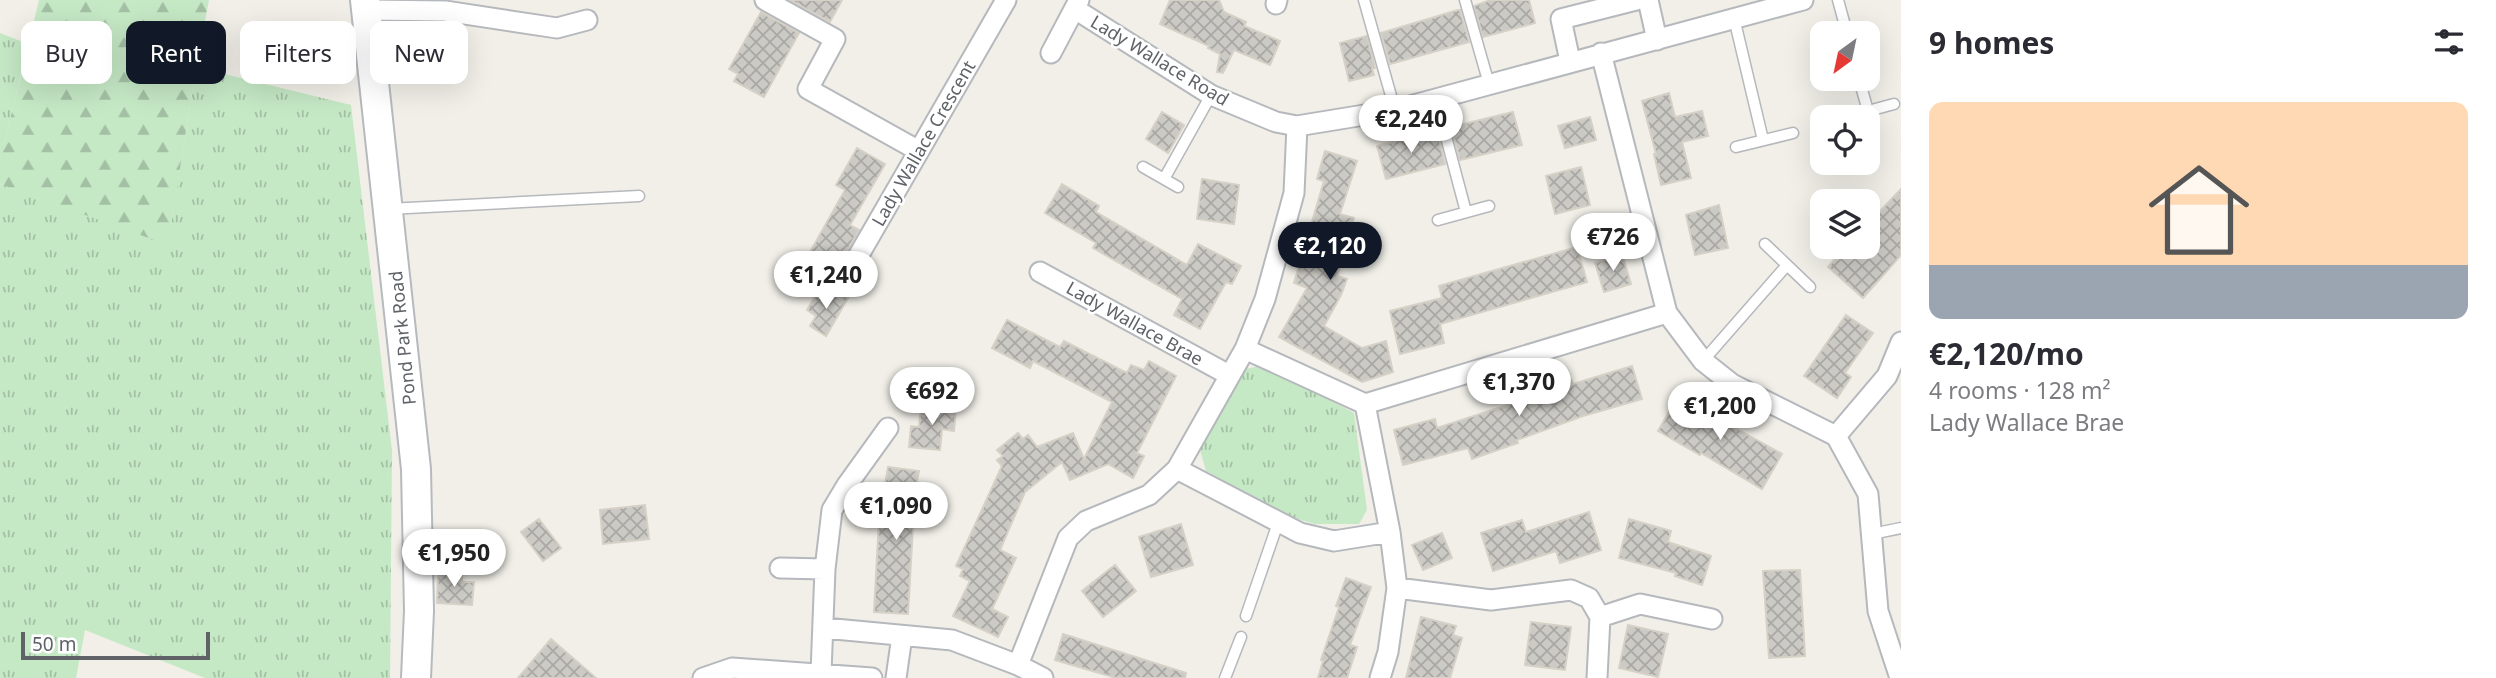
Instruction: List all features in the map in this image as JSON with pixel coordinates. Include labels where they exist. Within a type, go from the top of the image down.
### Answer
[{"type":"main road","name":"Pond Park Road","points":[[366,5],[416,469],[419,611],[416,678]]},
{"type":"street","points":[[765,0],[835,39],[808,89],[919,151]]},
{"type":"street","name":"Lady Wallace Crescent","points":[[841,286],[1006,0]]},
{"type":"street","points":[[1570,61],[1561,19],[1603,4],[1636,0]]},
{"type":"street","points":[[1648,0],[1657,40]]},
{"type":"street","name":"Lady Wallace Road","points":[[1077,4],[1211,95],[1276,122],[1297,127],[1395,110],[1797,1]]},
{"type":"street","points":[[1051,53],[1077,4]]},
{"type":"street","points":[[366,5],[445,11],[556,28],[587,20]]},
{"type":"street","points":[[1601,53],[1667,313],[1703,362],[1732,384],[1836,436],[1868,495],[1878,611],[1900,678]]},
{"type":"street","points":[[1018,665],[1068,538],[1086,521],[1149,495],[1177,469],[1245,349],[1265,299],[1294,192],[1297,127]]},
{"type":"street","name":"Lady Wallace Brae","points":[[1040,272],[1229,375]]},
{"type":"street","points":[[1245,349],[1364,404],[1667,313]]},
{"type":"street","points":[[1836,436],[1887,376],[1901,342]]},
{"type":"street","points":[[1364,404],[1390,532],[1397,588],[1388,652],[1380,678]]},
{"type":"street","points":[[821,673],[825,569],[832,510],[888,428]]},
{"type":"street","points":[[1177,469],[1300,533],[1334,541],[1390,532]]},
{"type":"street","points":[[780,568],[825,569]]},
{"type":"street","points":[[1397,588],[1491,600],[1571,590],[1589,598],[1600,617],[1597,678]]},
{"type":"street","points":[[1600,617],[1640,604],[1712,619]]},
{"type":"street","points":[[824,628],[952,640],[1018,665],[1043,678]]},
{"type":"street","points":[[896,678],[902,636]]},
{"type":"street","points":[[703,678],[732,668],[872,678]]},
{"type":"lane","points":[[1364,0],[1395,110]]},
{"type":"lane","points":[[1465,0],[1489,84]]},
{"type":"lane","points":[[1838,0],[1844,21]]},
{"type":"lane","points":[[1734,18],[1763,140]]},
{"type":"lane","points":[[1164,179],[1211,95]]},
{"type":"lane","points":[[1436,99],[1466,212]]},
{"type":"lane","points":[[1880,108],[1894,104]]},
{"type":"lane","points":[[1735,147],[1793,133]]},
{"type":"lane","points":[[1143,167],[1178,187]]},
{"type":"lane","points":[[388,209],[639,196]]},
{"type":"lane","points":[[1438,220],[1489,206]]},
{"type":"lane","points":[[1765,244],[1810,287]]},
{"type":"lane","points":[[1703,362],[1787,265]]},
{"type":"lane","points":[[1246,616],[1278,523]]},
{"type":"lane","points":[[1872,534],[1901,528]]},
{"type":"lane","points":[[1225,678],[1241,637]]},
{"type":"green space","points":[[39,0],[209,0],[205,21],[126,21],[126,84],[193,84],[168,245],[0,184],[0,161],[21,74],[21,84],[112,84],[112,21],[34,21]]},
{"type":"green space","points":[[0,33],[21,41],[21,74],[0,162]]},
{"type":"green space","points":[[226,74],[240,78],[240,84],[265,84],[351,105],[392,451],[390,678],[205,678],[85,630],[76,678],[0,678],[0,184],[168,244],[193,84],[226,84]]},
{"type":"green space","points":[[1266,365],[1354,413],[1367,510],[1359,524],[1315,524],[1291,517],[1206,471],[1200,450],[1239,370]]},
{"type":"building","points":[[790,0],[842,0],[830,22]]},
{"type":"building","points":[[1170,0],[1219,0],[1224,12],[1246,22],[1244,26],[1280,41],[1270,65],[1234,50],[1223,73],[1217,72],[1220,54],[1208,48],[1209,46],[1160,24]]},
{"type":"building","points":[[1490,0],[1529,0],[1535,23],[1483,37],[1474,6]]},
{"type":"building","points":[[1458,10],[1469,42],[1390,64],[1381,33]]},
{"type":"building","points":[[761,12],[799,33],[764,97],[734,81],[738,74],[729,69]]},
{"type":"building","points":[[1367,36],[1375,68],[1372,69],[1374,75],[1349,81],[1340,43]]},
{"type":"building","points":[[1669,93],[1675,117],[1702,111],[1708,136],[1682,142],[1691,178],[1661,185],[1642,101]]},
{"type":"building","points":[[1162,112],[1184,125],[1168,153],[1146,139]]},
{"type":"building","points":[[1513,112],[1522,145],[1460,160],[1451,127]]},
{"type":"building","points":[[1590,117],[1596,140],[1565,148],[1558,126]]},
{"type":"building","points":[[1437,131],[1445,164],[1386,179],[1377,146]]},
{"type":"building","points":[[857,148],[885,164],[850,225],[859,230],[838,267],[810,252],[845,190],[836,185]]},
{"type":"building","points":[[1325,151],[1357,161],[1340,214],[1354,218],[1337,276],[1347,279],[1324,326],[1362,348],[1386,341],[1393,372],[1362,382],[1279,337],[1307,288],[1294,283],[1324,181],[1317,179]]},
{"type":"building","points":[[1581,167],[1590,205],[1555,214],[1546,176]]},
{"type":"building","points":[[1202,179],[1239,185],[1234,224],[1197,219]]},
{"type":"building","points":[[1062,184],[1099,206],[1096,212],[1187,265],[1198,244],[1241,266],[1232,284],[1226,282],[1200,329],[1174,315],[1182,299],[1093,248],[1096,243],[1045,213]]},
{"type":"building","points":[[1901,189],[1901,255],[1863,298],[1828,267],[1835,259],[1880,259],[1880,211]]},
{"type":"building","points":[[1719,205],[1728,248],[1695,255],[1686,215]]},
{"type":"building","points":[[1577,247],[1587,282],[1440,324],[1444,343],[1400,354],[1390,311],[1442,298],[1439,286]]},
{"type":"building","points":[[1622,254],[1631,284],[1604,292],[1595,263]]},
{"type":"building","points":[[818,291],[828,296],[830,292],[840,298],[851,293],[826,336],[810,326],[816,316],[807,310]]},
{"type":"building","points":[[1846,315],[1873,333],[1845,373],[1851,377],[1837,398],[1804,376]]},
{"type":"building","points":[[1007,320],[1060,347],[1064,341],[1127,373],[1131,365],[1144,370],[1149,361],[1176,376],[1137,453],[1144,456],[1133,478],[1108,464],[1070,480],[1062,462],[1025,492],[1000,550],[1016,558],[992,609],[1008,617],[998,637],[953,616],[970,581],[960,576],[963,569],[956,566],[1002,466],[997,460],[1003,456],[997,450],[1018,433],[1023,439],[1028,435],[1037,447],[1073,433],[1084,459],[1112,402],[1033,361],[1030,368],[992,348]]},
{"type":"building","points":[[1632,366],[1642,399],[1583,416],[1472,459],[1468,448],[1403,465],[1394,430],[1435,419],[1437,428],[1526,399],[1525,395],[1571,380],[1573,384]]},
{"type":"building","points":[[1678,396],[1782,454],[1762,489],[1658,431]]},
{"type":"building","points":[[921,406],[956,409],[954,431],[942,429],[940,450],[909,447],[911,426],[919,427]]},
{"type":"building","points":[[888,467],[919,471],[915,492],[908,614],[874,612],[879,519]]},
{"type":"building","points":[[645,505],[649,539],[603,544],[600,510]]},
{"type":"building","points":[[1589,512],[1601,550],[1560,563],[1556,551],[1493,571],[1481,533],[1522,520],[1526,532]]},
{"type":"building","points":[[539,519],[561,548],[543,561],[521,532]]},
{"type":"building","points":[[1629,519],[1671,531],[1668,542],[1711,556],[1702,585],[1675,576],[1676,573],[1619,558]]},
{"type":"building","points":[[1181,524],[1193,565],[1151,577],[1139,537]]},
{"type":"building","points":[[1442,533],[1452,558],[1423,570],[1412,545]]},
{"type":"building","points":[[1115,565],[1136,591],[1103,617],[1082,591]]},
{"type":"building","points":[[1800,570],[1805,656],[1769,658],[1763,571]]},
{"type":"building","points":[[438,571],[462,572],[462,582],[474,582],[472,605],[437,603]]},
{"type":"building","points":[[1346,578],[1371,587],[1350,645],[1357,647],[1347,678],[1318,678],[1323,661],[1321,660],[1339,607],[1336,606]]},
{"type":"building","points":[[1421,617],[1456,626],[1453,635],[1462,638],[1450,678],[1406,678]]},
{"type":"building","points":[[1531,622],[1571,627],[1565,670],[1525,665]]},
{"type":"building","points":[[1628,625],[1668,634],[1658,677],[1619,668]]},
{"type":"building","points":[[1063,634],[1186,673],[1185,678],[1116,678],[1055,660]]},
{"type":"building","points":[[551,639],[596,678],[518,678]]}]
